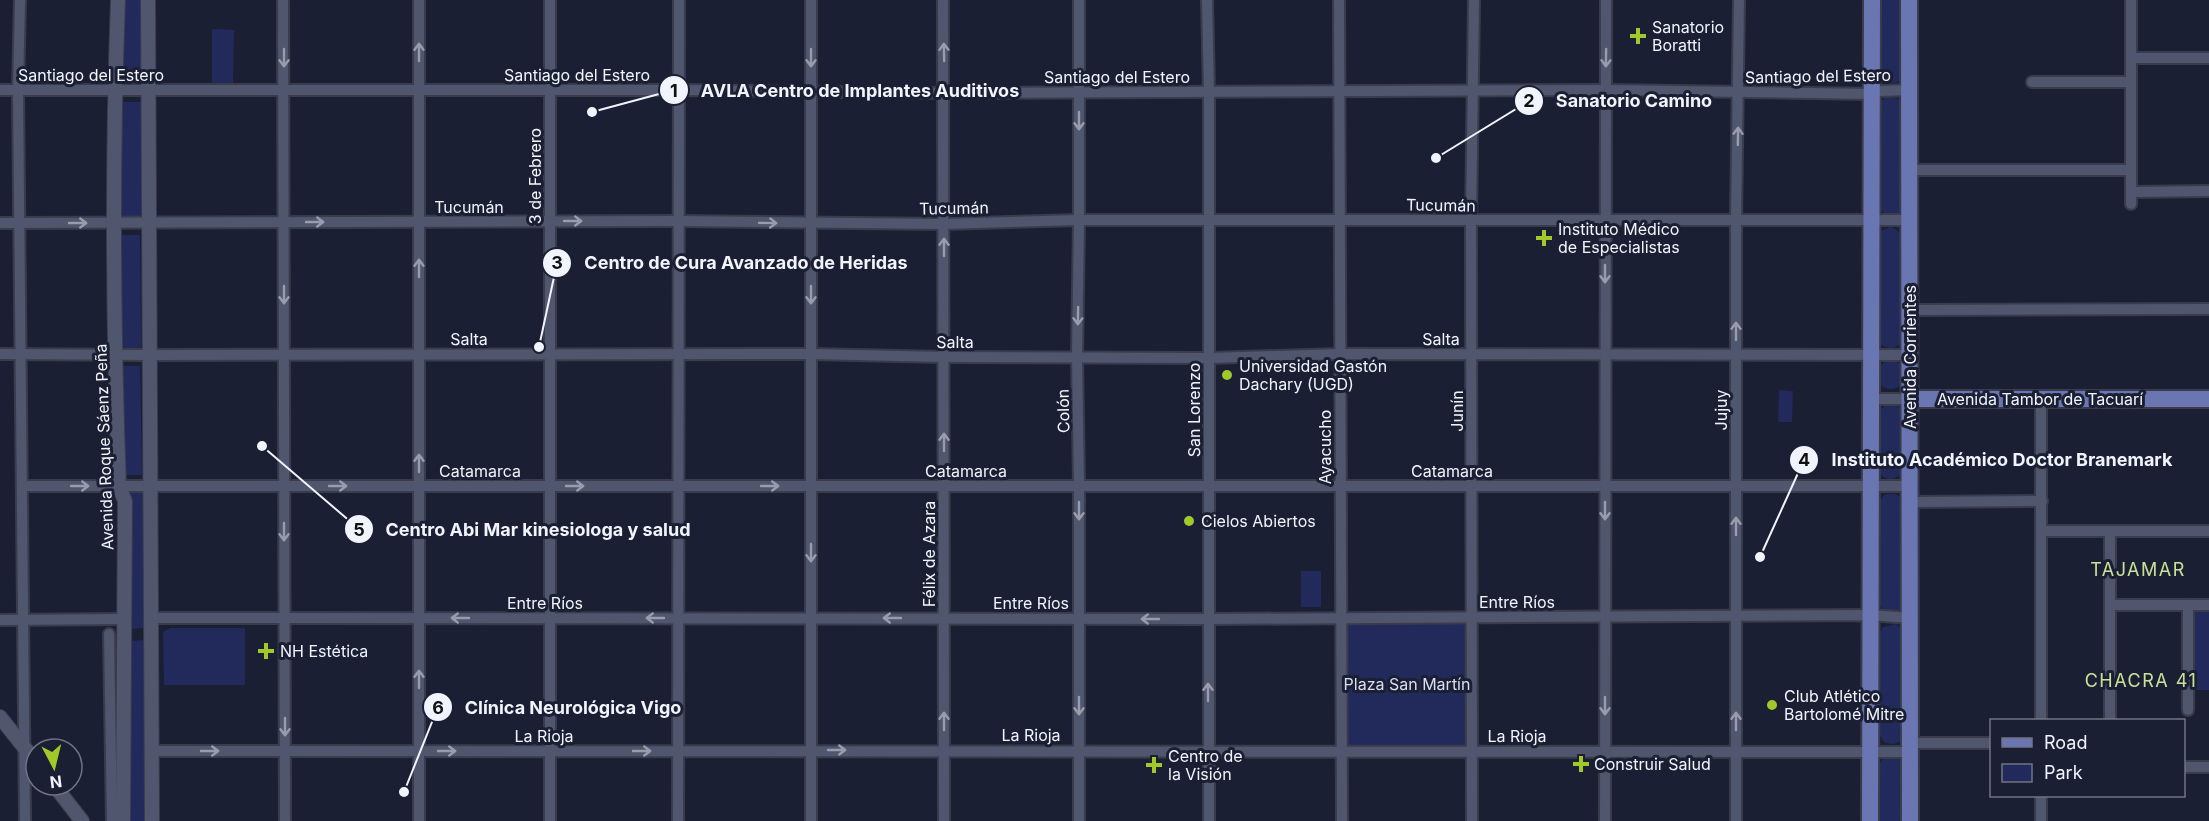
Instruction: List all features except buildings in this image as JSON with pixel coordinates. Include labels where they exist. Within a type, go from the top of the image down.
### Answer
[{"type":"main road","name":"Avenida Roque Sáenz Peña","points":[[118,0],[114,223],[119,486],[125,501],[123,821]]},
{"type":"main road","points":[[148,0],[152,821]]},
{"type":"main road","points":[[1870,821],[1872,0]]},
{"type":"main road","name":"Avenida Corrientes","points":[[1909,0],[1910,821]]},
{"type":"main road","name":"Avenida Tambor de Tacuarí","points":[[1910,399],[2209,399]]},
{"type":"main road","points":[[0,717],[24,747]]},
{"type":"main road","points":[[63,797],[82,821]]},
{"type":"street","points":[[20,0],[18,90],[24,747]]},
{"type":"street","points":[[284,0],[285,821]]},
{"type":"street","points":[[419,821],[420,0]]},
{"type":"street","name":"3 de Febrero","points":[[550,0],[550,821]]},
{"type":"street","points":[[678,821],[679,0]]},
{"type":"street","points":[[811,0],[811,821]]},
{"type":"street","name":"Félix de Azara","points":[[943,0],[944,821]]},
{"type":"street","name":"Colón","points":[[1078,821],[1079,0]]},
{"type":"street","name":"San Lorenzo","points":[[1207,0],[1209,821]]},
{"type":"street","name":"Ayacucho","points":[[1339,0],[1342,821]]},
{"type":"street","name":"Junín","points":[[1472,821],[1471,221],[1474,0]]},
{"type":"street","points":[[1605,821],[1606,0]]},
{"type":"street","name":"Jujuy","points":[[1736,821],[1736,220],[1739,0]]},
{"type":"street","points":[[2131,0],[2131,204]]},
{"type":"street","points":[[2131,58],[2209,58]]},
{"type":"street","points":[[2032,82],[2131,82]]},
{"type":"street","name":"Santiago del Estero","points":[[0,90],[679,90],[944,93],[1605,90],[1872,94],[1880,91],[1909,90]]},
{"type":"street","points":[[1910,170],[2131,171]]},
{"type":"street","points":[[2131,192],[2209,191]]},
{"type":"street","name":"Tucumán","points":[[0,223],[679,221],[944,224],[1079,220],[1909,220]]},
{"type":"street","points":[[1910,310],[2209,309]]},
{"type":"street","name":"Salta","points":[[0,354],[811,354],[1209,358],[1340,354],[1910,355]]},
{"type":"street","name":"Avenida Tambor de Tacuarí","points":[[1870,399],[1910,399]]},
{"type":"street","points":[[2041,399],[2041,719]]},
{"type":"street","name":"Catamarca","points":[[22,486],[1870,487],[1910,494],[2042,501]]},
{"type":"street","points":[[2041,531],[2209,531]]},
{"type":"street","points":[[2110,531],[2110,719]]},
{"type":"street","points":[[2110,605],[2209,605]]},
{"type":"street","points":[[2188,605],[2188,710]]},
{"type":"street","name":"Entre Ríos","points":[[152,618],[1209,619],[1870,615],[1910,618]]},
{"type":"street","points":[[0,620],[125,619]]},
{"type":"street","points":[[109,634],[112,821]]},
{"type":"street","name":"La Rioja","points":[[151,752],[811,750],[1870,752],[1990,742]]},
{"type":"street","points":[[2185,767],[2209,767]]},
{"type":"street","points":[[25,797],[25,821]]},
{"type":"street","points":[[2041,797],[2041,821]]},
{"type":"green space","points":[[120,0],[142,0],[141,76],[134,85],[122,84]]},
{"type":"green space","points":[[1878,0],[1905,0],[1903,77],[1896,83],[1883,81],[1878,73]]},
{"type":"green space","points":[[212,29],[234,30],[233,84],[212,85]]},
{"type":"green space","points":[[1891,95],[1903,102],[1903,209],[1897,215],[1886,214],[1879,205],[1880,102]]},
{"type":"green space","points":[[120,102],[142,102],[141,216],[119,216]]},
{"type":"green space","points":[[1890,227],[1901,234],[1902,342],[1890,348],[1878,342],[1878,234]]},
{"type":"green space","points":[[121,235],[140,235],[141,349],[121,349]]},
{"type":"green space","points":[[1891,361],[1901,365],[1905,375],[1901,385],[1891,389],[1881,385],[1877,375],[1881,365]]},
{"type":"green space","points":[[119,366],[140,366],[142,475],[122,475]]},
{"type":"green space","points":[[1779,390],[1793,391],[1792,422],[1778,422]]},
{"type":"green space","points":[[1890,404],[1899,407],[1902,411],[1902,472],[1890,479],[1879,473],[1879,411]]},
{"type":"green space","points":[[145,491],[143,628],[131,629],[131,492]]},
{"type":"green space","points":[[1887,494],[1896,494],[1903,500],[1904,608],[1897,613],[1884,611],[1879,603],[1878,504]]},
{"type":"green space","points":[[1301,571],[1321,571],[1321,607],[1301,607]]},
{"type":"green space","points":[[2190,609],[2209,609],[2209,690],[2190,690]]},
{"type":"green space","name":"Plaza San Martín","points":[[1344,619],[1470,620],[1470,749],[1343,749]]},
{"type":"green space","points":[[1896,624],[1903,630],[1904,738],[1892,744],[1884,742],[1879,734],[1879,635],[1883,627]]},
{"type":"green space","points":[[170,628],[245,628],[245,685],[164,685],[163,632]]},
{"type":"green space","points":[[147,640],[146,821],[129,821],[129,641]]},
{"type":"green space","points":[[1884,757],[1901,757],[1904,760],[1905,821],[1879,821],[1879,765]]},
{"type":"place","name":"Sanatorio Boratti","points":[[1638,36]]},
{"type":"place","name":"AVLA Centro de Implantes Auditivos","points":[[592,112]]},
{"type":"place","name":"Sanatorio Camino","points":[[1436,158]]},
{"type":"place","name":"Instituto Médico de Especialistas","points":[[1544,238]]},
{"type":"place","name":"Centro de Cura Avanzado de Heridas","points":[[539,347]]},
{"type":"place","name":"Universidad Gastón Dachary (UGD)","points":[[1227,375]]},
{"type":"place","name":"Centro Abi Mar kinesiologa y salud","points":[[262,446]]},
{"type":"place","name":"Cielos Abiertos","points":[[1189,521]]},
{"type":"place","name":"Instituto Académico Doctor Branemark","points":[[1760,557]]},
{"type":"place","name":"NH Estética","points":[[266,651]]},
{"type":"place","name":"Club Atlético Bartolomé Mitre","points":[[1772,705]]},
{"type":"place","name":"Construir Salud","points":[[1581,764]]},
{"type":"place","name":"Centro de la Visión","points":[[1154,765]]},
{"type":"place","name":"Clínica Neurológica Vigo","points":[[404,792]]},
{"type":"district","name":"TAJAMAR","points":[[2138,569]]},
{"type":"district","name":"CHACRA 41","points":[[2141,680]]}]
